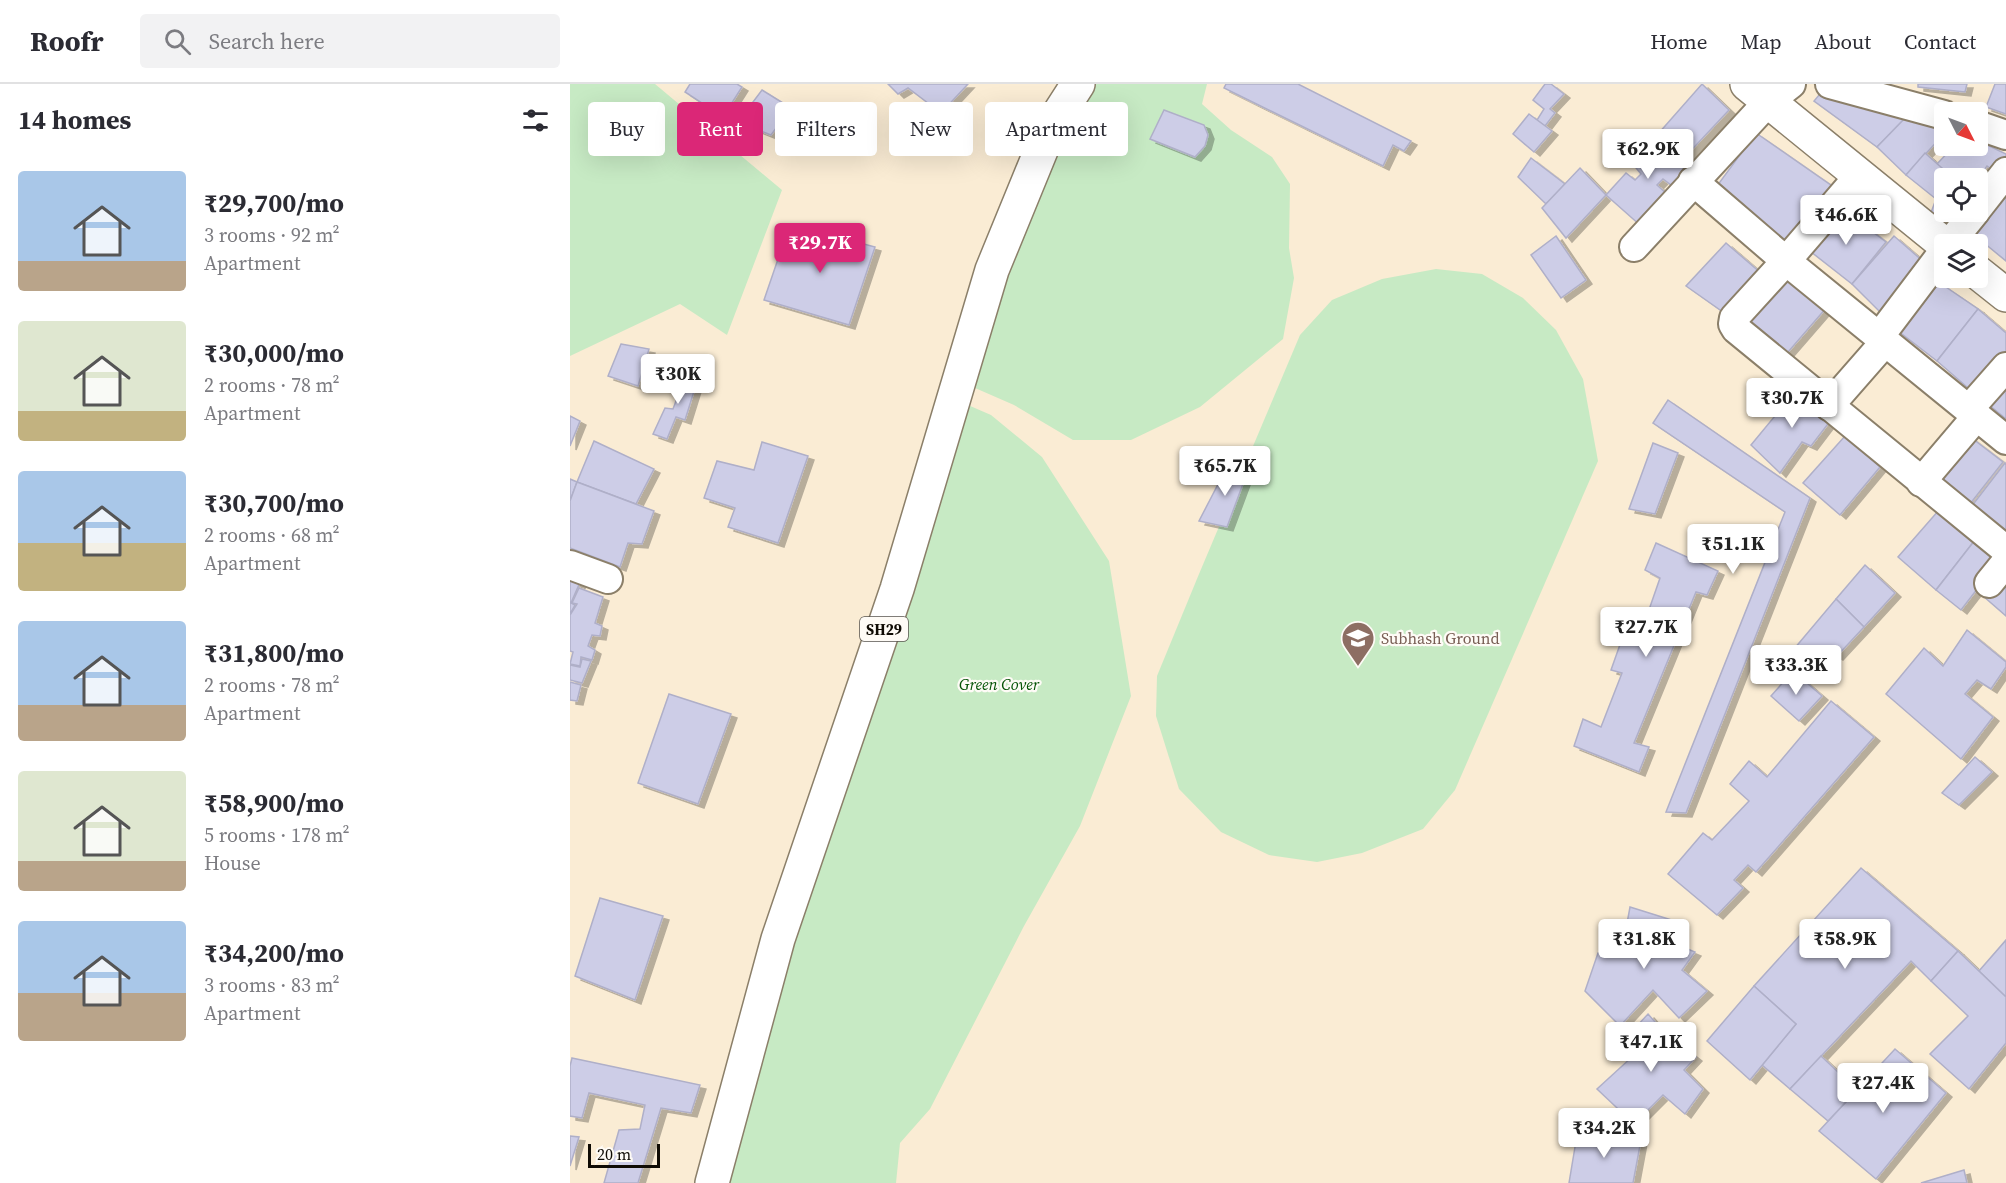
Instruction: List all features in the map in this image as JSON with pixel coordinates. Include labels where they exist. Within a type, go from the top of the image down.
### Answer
[{"type":"main road","name":"SH29","points":[[712,1183],[778,939],[897,589],[992,270],[1051,126],[1078,84]]},
{"type":"main road","points":[[1769,90],[1860,175],[1934,236]]},
{"type":"main road","points":[[1988,281],[2006,295]]},
{"type":"street","points":[[1830,84],[1934,112]]},
{"type":"street","points":[[1634,247],[1769,90]]},
{"type":"street","points":[[1988,129],[2006,135]]},
{"type":"street","points":[[1988,195],[2006,172]]},
{"type":"street","points":[[1860,175],[1734,318],[1733,324],[1829,406],[2006,550]]},
{"type":"street","points":[[1693,181],[1786,261],[2006,440]]},
{"type":"street","points":[[1957,234],[1966,222]]},
{"type":"street","points":[[1829,406],[1882,340],[1934,265]]},
{"type":"street","points":[[1921,482],[2006,367]]},
{"type":"street","points":[[570,565],[608,579]]},
{"type":"green space","points":[[570,84],[655,84],[677,102],[677,156],[741,156],[782,190],[727,335],[680,304],[570,356]]},
{"type":"green space","points":[[1078,84],[1207,84],[1202,104],[1231,130],[1272,157],[1290,184],[1289,248],[1294,278],[1283,339],[1200,407],[1131,440],[1073,440],[1014,405],[959,381],[1049,156],[1128,156],[1128,102],[1071,102]]},
{"type":"green space","points":[[1436,269],[1482,274],[1523,298],[1556,330],[1583,379],[1598,461],[1455,790],[1423,829],[1362,853],[1317,862],[1269,855],[1221,832],[1179,789],[1156,716],[1157,676],[1300,335],[1332,300],[1382,279]]},
{"type":"green space","name":"Green Cover","points":[[954,399],[991,415],[1042,457],[1109,561],[1131,696],[1080,826],[1024,926],[930,1109],[900,1143],[896,1183],[716,1183]]},
{"type":"building","points":[[690,84],[737,84],[742,87],[732,102],[700,102],[685,92]]},
{"type":"building","points":[[888,84],[968,84],[951,102],[926,102],[908,88],[898,94]]},
{"type":"building","points":[[1226,84],[1298,84],[1411,141],[1404,151],[1393,145],[1383,166],[1224,88]]},
{"type":"building","points":[[1545,84],[1551,84],[1564,94],[1550,109],[1555,113],[1545,126],[1537,120],[1544,109],[1533,100]]},
{"type":"building","points":[[1702,84],[1729,110],[1684,158],[1658,134]]},
{"type":"building","points":[[1918,84],[1967,84],[1965,92],[1918,87]]},
{"type":"building","points":[[1995,84],[2006,84],[2006,114],[1988,108]]},
{"type":"building","points":[[1824,89],[1909,114],[1877,147],[1814,101]]},
{"type":"building","points":[[762,90],[781,102],[775,102],[775,130],[771,135],[763,132],[763,102],[753,102]]},
{"type":"building","points":[[1164,110],[1204,125],[1208,135],[1205,146],[1195,157],[1150,139]]},
{"type":"building","points":[[1529,114],[1552,131],[1534,152],[1513,134]]},
{"type":"building","points":[[1909,114],[1934,123],[1934,145],[1906,175],[1877,147]]},
{"type":"building","points":[[1756,133],[1835,188],[1792,247],[1714,190]]},
{"type":"building","points":[[1658,134],[1684,158],[1685,164],[1675,188],[1663,179],[1657,185],[1668,195],[1641,226],[1606,195],[1626,173],[1635,180],[1641,174],[1632,163]]},
{"type":"building","points":[[1988,145],[2006,154],[2006,163],[1997,173],[1987,166],[1986,168],[1942,168],[1937,164],[1945,156],[1988,156]]},
{"type":"building","points":[[1925,153],[1942,168],[1934,168],[1934,197],[1906,175]]},
{"type":"building","points":[[1531,158],[1565,184],[1546,204],[1518,177]]},
{"type":"building","points":[[1580,168],[1606,195],[1566,238],[1542,208]]},
{"type":"building","points":[[2006,192],[2006,261],[1988,246],[1988,234],[1973,234],[1982,222],[1988,222],[1988,215]]},
{"type":"building","points":[[1934,204],[1934,220],[1929,218]]},
{"type":"building","points":[[1841,208],[1886,242],[1852,284],[1806,248]]},
{"type":"building","points":[[1941,222],[1956,222],[1953,226]]},
{"type":"building","points":[[790,224],[875,247],[849,325],[764,300]]},
{"type":"building","points":[[1556,236],[1586,280],[1561,298],[1531,255]]},
{"type":"building","points":[[1894,236],[1925,263],[1882,314],[1852,284]]},
{"type":"building","points":[[1726,243],[1762,274],[1723,312],[1686,286]]},
{"type":"building","points":[[1787,270],[1827,307],[1782,359],[1742,323]]},
{"type":"building","points":[[1934,285],[1934,288],[1947,288],[1978,309],[1937,361],[1898,331]]},
{"type":"building","points":[[1978,309],[2006,333],[2006,360],[1975,394],[1937,361]]},
{"type":"building","points":[[621,344],[649,349],[638,386],[608,376]]},
{"type":"building","points":[[688,369],[700,372],[685,420],[676,417],[667,439],[653,434],[665,408],[673,409]]},
{"type":"building","points":[[2006,373],[2006,419],[1983,400]]},
{"type":"building","points":[[1798,388],[1834,416],[1811,446],[1802,442],[1780,473],[1751,445]]},
{"type":"building","points":[[1668,400],[1810,498],[1686,813],[1666,812],[1785,512],[1653,423]]},
{"type":"building","points":[[570,416],[580,421],[570,446]]},
{"type":"building","points":[[1845,436],[1880,467],[1840,515],[1803,483]]},
{"type":"building","points":[[1969,436],[2003,462],[1966,509],[1932,482]]},
{"type":"building","points":[[594,441],[654,469],[636,504],[577,482]]},
{"type":"building","points":[[762,442],[808,456],[778,543],[728,527],[735,508],[704,498],[717,461],[754,470]]},
{"type":"building","points":[[1653,443],[1678,453],[1655,514],[1629,509]]},
{"type":"building","points":[[1229,463],[1247,473],[1227,527],[1199,521]]},
{"type":"building","points":[[2005,463],[2006,465],[2006,540],[1968,511]]},
{"type":"building","points":[[570,479],[577,482],[570,501]]},
{"type":"building","points":[[577,482],[654,511],[642,544],[628,543],[620,567],[570,548],[570,501]]},
{"type":"building","points":[[1939,510],[1975,540],[1936,590],[1898,557]]},
{"type":"building","points":[[1975,540],[1998,562],[1961,610],[1936,590]]},
{"type":"building","points":[[1656,543],[1718,571],[1707,595],[1696,592],[1634,743],[1649,747],[1639,772],[1574,746],[1583,719],[1601,727],[1622,673],[1611,670],[1628,622],[1643,627],[1660,578],[1645,570]]},
{"type":"building","points":[[1865,565],[1895,593],[1864,627],[1836,599]]},
{"type":"building","points":[[2006,569],[2006,616],[1983,596]]},
{"type":"building","points":[[570,576],[581,580],[571,603],[575,605],[570,614]]},
{"type":"building","points":[[579,588],[603,597],[595,623],[602,626],[600,636],[592,635],[588,646],[595,650],[592,660],[581,657],[580,666],[570,664],[573,652],[570,651],[570,615],[577,604],[572,603]]},
{"type":"building","points":[[1836,599],[1864,627],[1837,656],[1830,652],[1815,669],[1794,649]]},
{"type":"building","points":[[1967,630],[2006,662],[2006,667],[1991,689],[1977,680],[1965,694],[1993,717],[1961,759],[1886,694],[1924,648],[1943,666]]},
{"type":"building","points":[[582,659],[591,661],[582,683],[570,680],[570,665],[580,667]]},
{"type":"building","points":[[1793,671],[1822,696],[1799,721],[1771,696]]},
{"type":"building","points":[[570,682],[581,685],[577,701],[570,700]]},
{"type":"building","points":[[669,694],[731,714],[698,804],[638,783]]},
{"type":"building","points":[[1831,701],[1874,737],[1756,872],[1748,865],[1734,880],[1743,888],[1717,915],[1668,874],[1703,833],[1712,840],[1749,801],[1730,784],[1749,761],[1767,777]]},
{"type":"building","points":[[1975,757],[1992,772],[1959,805],[1942,793]]},
{"type":"building","points":[[1861,868],[1958,951],[1931,981],[1911,961],[1790,1089],[1762,1065],[1796,1024],[1754,986]]},
{"type":"building","points":[[600,898],[663,916],[635,1000],[575,976]]},
{"type":"building","points":[[1630,907],[1678,922],[1671,942],[1695,952],[1682,970],[1707,991],[1679,1018],[1653,990],[1620,1026],[1585,991],[1598,953],[1621,956]]},
{"type":"building","points":[[2006,940],[2006,997],[1979,971]]},
{"type":"building","points":[[1958,951],[2006,997],[2006,1043],[1969,1089],[1930,1054],[1968,1016],[1931,981]]},
{"type":"building","points":[[1754,986],[1796,1024],[1750,1080],[1707,1041]]},
{"type":"building","points":[[1648,1014],[1663,1031],[1696,1057],[1684,1070],[1703,1089],[1685,1114],[1663,1095],[1634,1124],[1597,1089],[1633,1056],[1621,1043]]},
{"type":"building","points":[[1895,1049],[1946,1093],[1876,1179],[1819,1131]]},
{"type":"building","points":[[1821,1056],[1857,1090],[1828,1121],[1790,1089]]},
{"type":"building","points":[[572,1058],[700,1085],[691,1113],[661,1108],[638,1183],[604,1183],[619,1130],[640,1129],[645,1105],[589,1093],[582,1118],[570,1116]]},
{"type":"building","points":[[1578,1129],[1641,1140],[1633,1183],[1569,1183]]},
{"type":"building","points":[[570,1136],[579,1137],[570,1166]]},
{"type":"building","points":[[1964,1170],[1967,1183],[1921,1183]]},
{"type":"place","name":"Subhash Ground","points":[[1358,667]]}]
